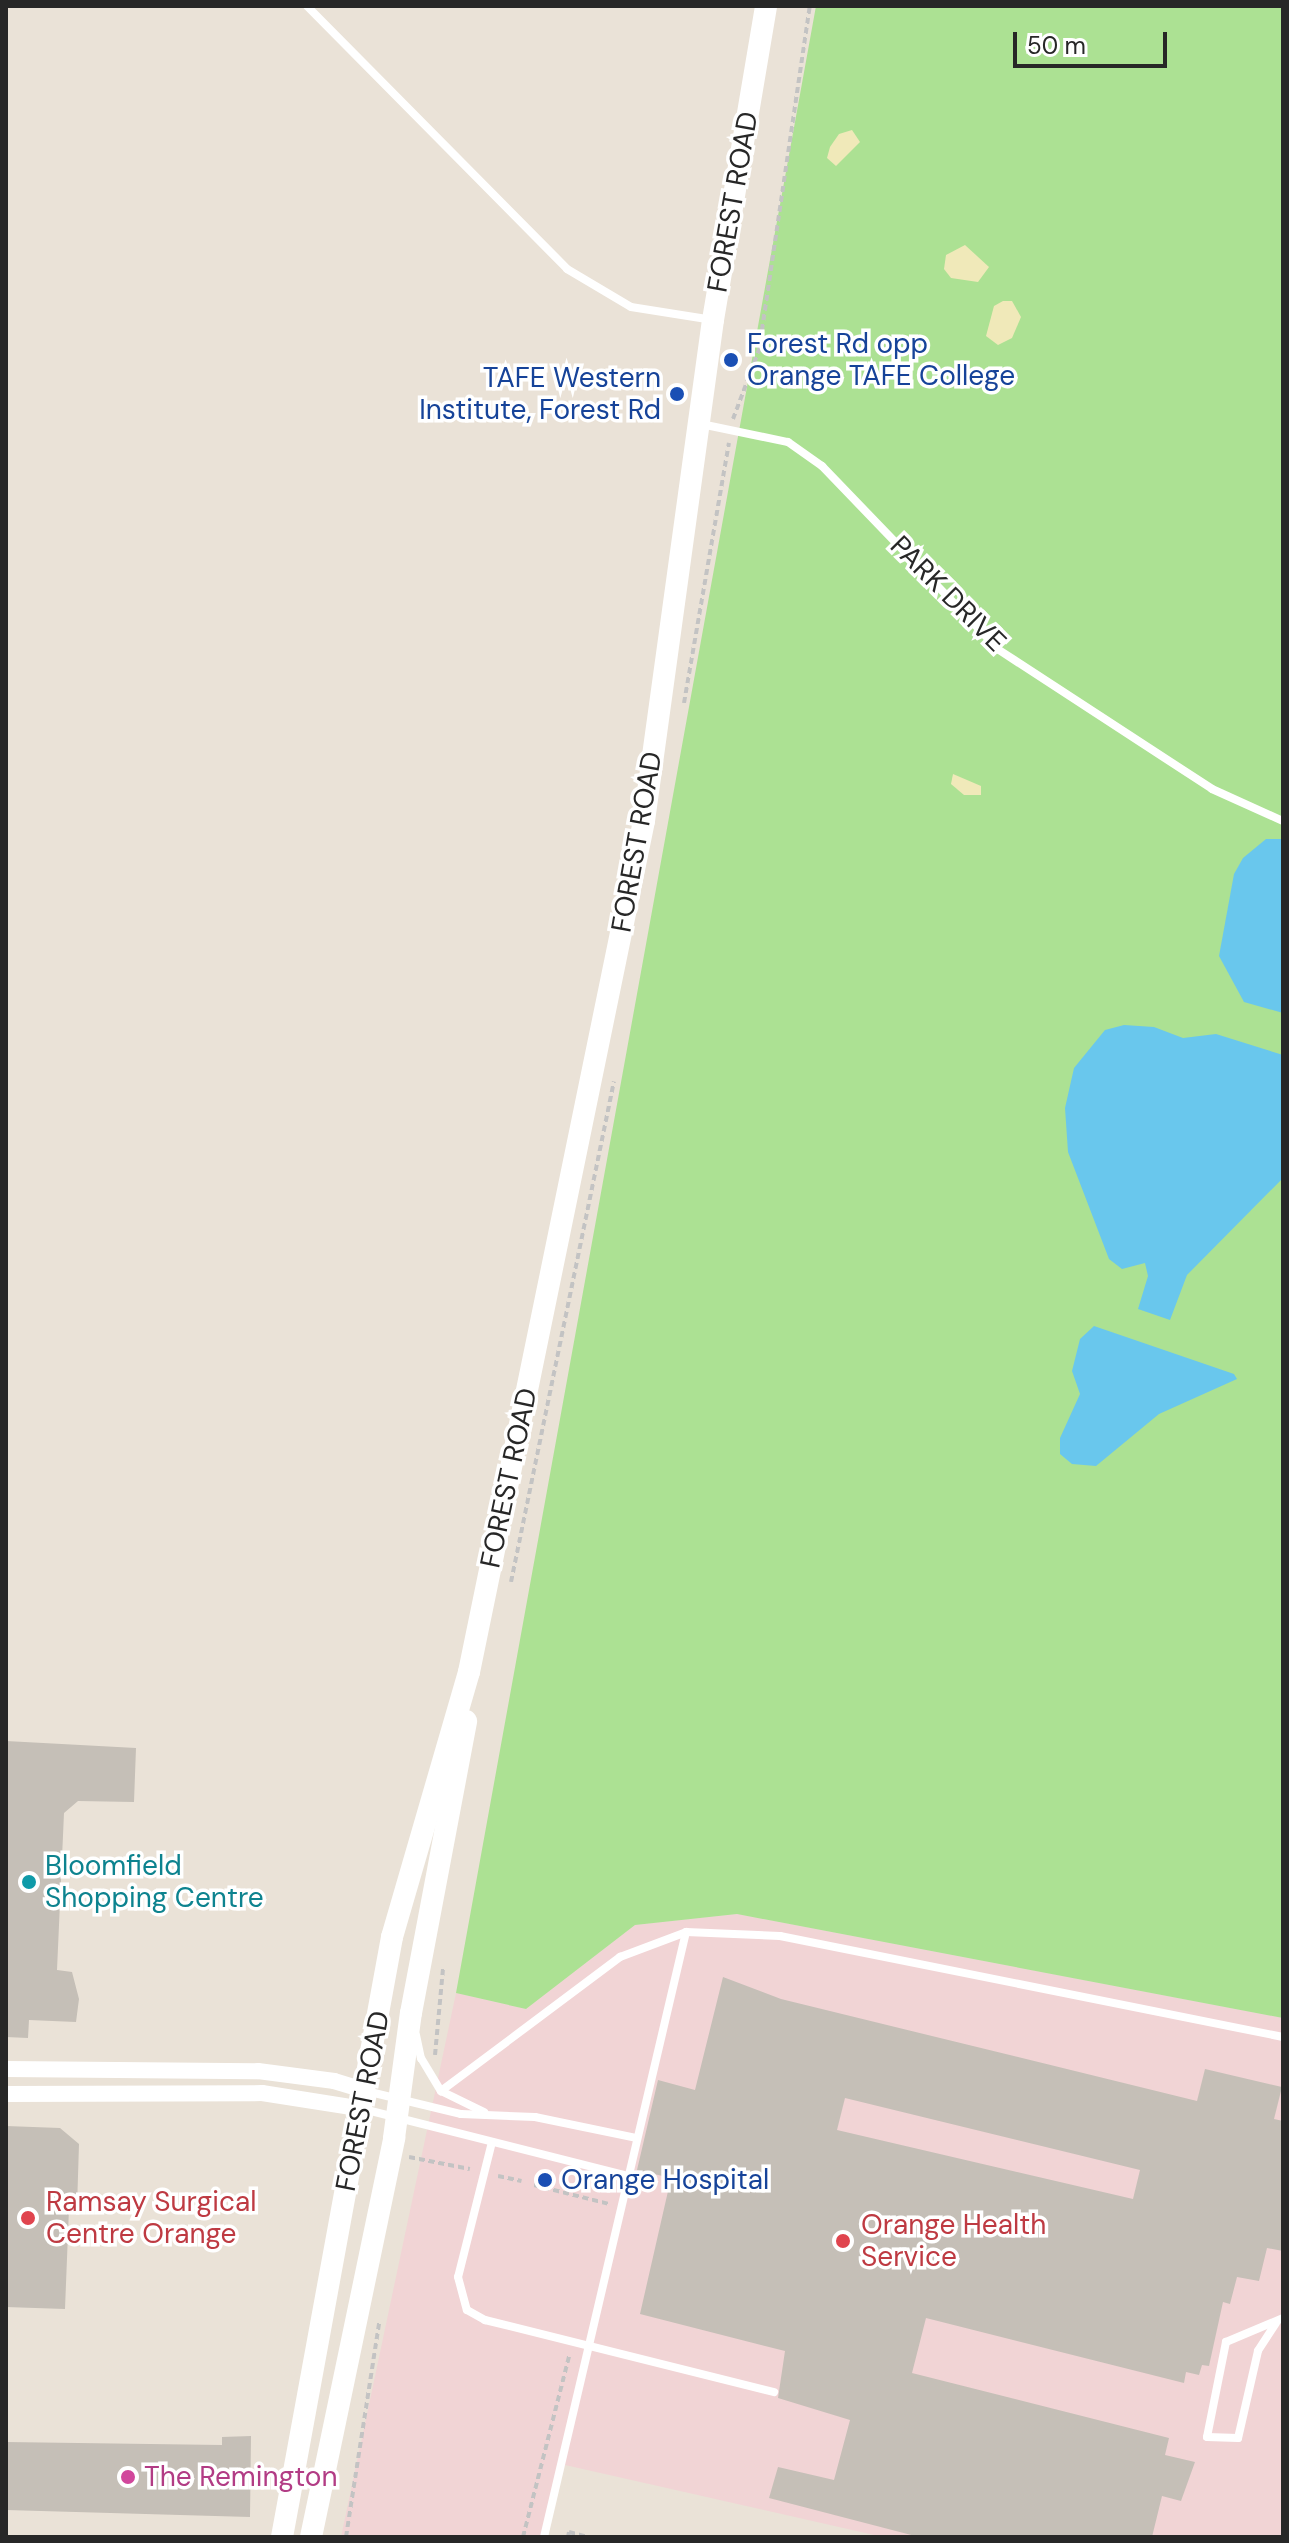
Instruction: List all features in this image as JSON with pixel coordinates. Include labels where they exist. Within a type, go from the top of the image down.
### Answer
[{"type":"main road","name":"FOREST ROAD","points":[[282,2537],[402,1889],[469,1672],[644,821],[713,320],[766,6]]},
{"type":"main road","name":"FOREST ROAD","points":[[311,2537],[404,2112],[411,2013],[443,1862],[468,1707],[469,1672]]},
{"type":"street","points":[[6,2069],[258,2071],[334,2081],[365,2100]]},
{"type":"street","points":[[6,2094],[248,2092],[365,2100]]},
{"type":"lane","points":[[307,6],[567,269],[631,307],[713,320]]},
{"type":"lane","name":"PARK DRIVE","points":[[700,424],[788,442],[822,466],[999,650],[1212,789],[1283,821]]},
{"type":"lane","points":[[441,2091],[620,1957],[686,1932],[780,1936],[1283,2037]]},
{"type":"lane","points":[[544,2537],[627,2198],[627,2176],[686,1932]]},
{"type":"lane","points":[[411,2013],[421,2058],[441,2091],[488,2114]]},
{"type":"lane","points":[[365,2100],[492,2142],[627,2176]]},
{"type":"lane","points":[[365,2100],[404,2112],[535,2117],[636,2138]]},
{"type":"lane","points":[[492,2142],[458,2277],[460,2299],[478,2318],[774,2392]]},
{"type":"lane","points":[[1280,2321],[1258,2351],[1238,2438],[1207,2437],[1226,2342],[1280,2321]]},
{"type":"path","points":[[683,708],[731,430],[759,350],[810,6]]},
{"type":"path","points":[[511,1583],[615,1078]]},
{"type":"path","points":[[432,2078],[445,2069],[435,2060],[443,1966]]},
{"type":"path","points":[[404,2112],[405,2167]]},
{"type":"path","points":[[406,2157],[474,2170]]},
{"type":"path","points":[[496,2175],[521,2181]]},
{"type":"path","points":[[534,2185],[611,2207]]},
{"type":"path","points":[[346,2537],[381,2313]]},
{"type":"path","points":[[523,2537],[570,2354]]},
{"type":"path","points":[[568,2537],[569,2532],[588,2537]]},
{"type":"shaded area","name":"Orange Health Service","points":[[737,1914],[1283,2018],[1283,2537],[883,2537],[565,2465],[542,2537],[341,2537],[456,1993],[526,2009],[635,1925]]},
{"type":"green space","points":[[816,6],[1283,6],[1283,2018],[737,1914],[635,1925],[526,2009],[456,1993]]},
{"type":"sand","points":[[852,130],[860,142],[836,166],[827,158],[830,147],[839,134]]},
{"type":"sand","points":[[965,245],[989,267],[978,282],[951,278],[944,269],[946,255]]},
{"type":"sand","points":[[1003,301],[1012,301],[1021,317],[1012,338],[998,345],[986,336],[994,306]]},
{"type":"sand","points":[[953,774],[981,786],[981,795],[964,795],[951,784]]},
{"type":"water","points":[[1266,839],[1283,839],[1283,1013],[1244,1002],[1219,956],[1234,874],[1243,858]]},
{"type":"water","points":[[1124,1025],[1154,1027],[1183,1038],[1216,1034],[1283,1055],[1283,1178],[1187,1275],[1170,1320],[1138,1309],[1148,1276],[1145,1263],[1122,1269],[1109,1259],[1068,1152],[1065,1108],[1074,1068],[1105,1030]]},
{"type":"water","points":[[1094,1326],[1234,1374],[1237,1379],[1159,1414],[1096,1466],[1072,1464],[1060,1454],[1060,1438],[1080,1394],[1072,1371],[1080,1339]]},
{"type":"building","name":"Bloomfield Shopping Centre","points":[[6,1741],[136,1748],[134,1802],[78,1801],[64,1813],[57,1970],[72,1972],[79,1999],[76,2022],[29,2020],[28,2038],[6,2037]]},
{"type":"building","points":[[723,1977],[781,1999],[1197,2101],[1205,2069],[1282,2087],[1274,2119],[1283,2121],[1283,2251],[1267,2248],[1259,2281],[1237,2277],[1230,2304],[1223,2302],[1209,2366],[1202,2365],[1199,2375],[1186,2372],[1184,2383],[926,2318],[912,2373],[1169,2438],[1165,2455],[1195,2462],[1181,2501],[1162,2496],[1152,2537],[919,2537],[769,2498],[778,2467],[834,2480],[850,2420],[778,2398],[785,2351],[640,2314],[671,2178],[637,2170],[658,2080],[695,2090]],"holes":[[[845,2098],[1140,2170],[1133,2199],[837,2130]]]},
{"type":"building","points":[[6,2126],[60,2128],[79,2144],[77,2208],[69,2208],[65,2309],[6,2307]]},
{"type":"building","name":"The Remington","points":[[251,2436],[250,2517],[6,2510],[6,2442],[222,2445],[222,2437]]},
{"type":"place","name":"Forest Rd opp Orange TAFE College","points":[[731,360]]},
{"type":"place","name":"TAFE Western Institute, Forest Rd","points":[[677,394]]},
{"type":"place","name":"Bloomfield Shopping Centre","points":[[29,1882]]},
{"type":"place","name":"Orange Hospital","points":[[545,2180]]},
{"type":"place","name":"Ramsay Surgical Centre Orange","points":[[28,2218]]},
{"type":"place","name":"Orange Health Service","points":[[843,2241]]},
{"type":"place","name":"The Remington","points":[[128,2477]]}]
